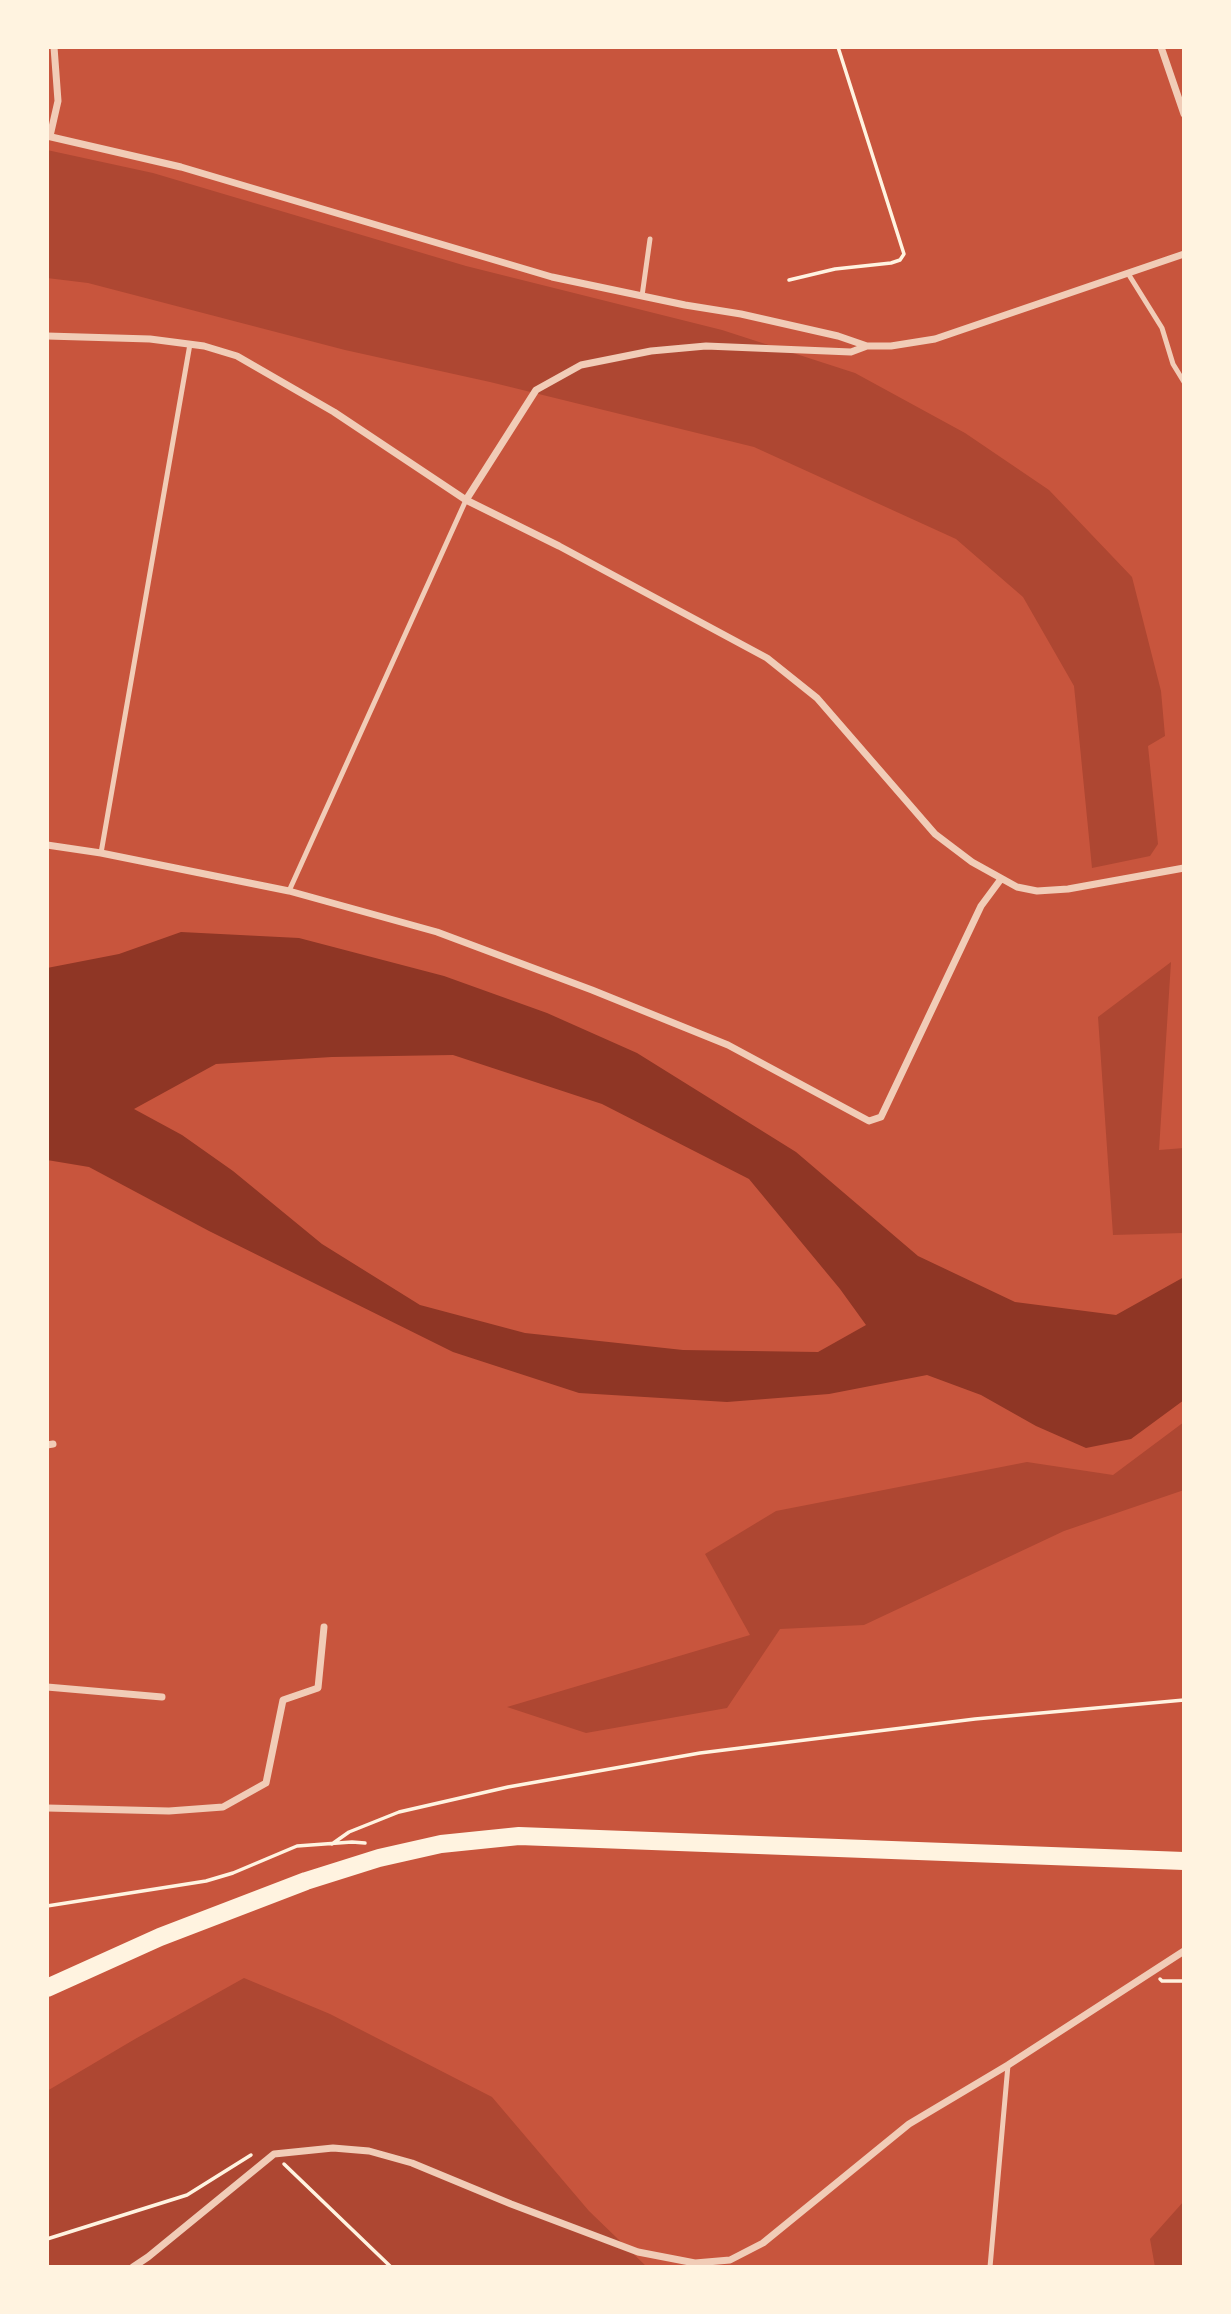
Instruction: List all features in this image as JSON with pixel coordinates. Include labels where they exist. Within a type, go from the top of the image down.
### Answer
[{"type":"main road","points":[[47,1988],[160,1937],[306,1881],[395,1854],[441,1844],[519,1836],[1184,1861]]},
{"type":"street","points":[[54,47],[58,101],[49,136],[181,167],[552,277],[741,314],[838,336],[867,346]]},
{"type":"street","points":[[1161,47],[1184,114]]},
{"type":"street","points":[[466,500],[536,390],[581,365],[651,351],[706,346],[851,352],[867,346],[935,339],[1129,275],[1184,254]]},
{"type":"street","points":[[47,336],[150,339],[204,345],[237,356],[334,412],[466,500],[559,546],[767,658],[817,698],[935,834],[954,850],[1001,879],[1026,890],[1037,891],[1068,889],[1184,868]]},
{"type":"street","points":[[47,845],[101,853],[289,891],[437,932],[728,1045],[869,1121],[881,1117],[981,906],[1001,879]]},
{"type":"street","points":[[47,1808],[169,1811],[223,1807],[266,1783],[283,1700],[318,1688],[324,1627]]},
{"type":"street","points":[[47,1688],[162,1697]]},
{"type":"street","points":[[132,2267],[148,2257],[274,2154],[333,2148],[369,2151],[412,2163],[638,2252],[695,2263],[730,2260],[763,2243],[909,2124],[1008,2065],[1184,1951]]},
{"type":"lane","points":[[642,296],[650,239]]},
{"type":"lane","points":[[1129,275],[1162,328],[1173,364],[1184,382]]},
{"type":"lane","points":[[101,853],[190,344]]},
{"type":"lane","points":[[289,891],[466,500]]},
{"type":"lane","points":[[990,2267],[1008,2065]]},
{"type":"path","points":[[789,280],[835,270],[891,263],[900,260],[904,254],[838,47]]},
{"type":"path","points":[[332,1844],[349,1832],[399,1812],[508,1787],[700,1753],[975,1719],[1184,1699]]},
{"type":"path","points":[[47,1906],[206,1881],[233,1873],[297,1846],[352,1842],[383,1846],[395,1854]]},
{"type":"path","points":[[47,2239],[187,2195],[259,2150],[274,2154],[391,2267]]},
{"type":"shaded area","points":[[47,150],[153,173],[466,266],[722,330],[855,373],[965,433],[1049,490],[1132,577],[1161,691],[1165,736],[1148,746],[1158,844],[1150,856],[1092,868],[1074,686],[1023,597],[956,539],[754,447],[490,382],[345,350],[88,283],[47,278]]},
{"type":"shaded area","points":[[181,932],[299,938],[444,976],[547,1013],[637,1053],[796,1152],[918,1256],[1015,1302],[1116,1315],[1184,1277],[1184,1400],[1131,1439],[1086,1448],[1036,1426],[981,1395],[927,1375],[829,1394],[727,1402],[579,1393],[453,1352],[209,1231],[89,1167],[47,1160],[47,968],[119,954]],"holes":[[[453,1055],[602,1104],[749,1179],[840,1289],[866,1325],[818,1352],[683,1350],[525,1333],[420,1305],[322,1244],[233,1171],[182,1135],[134,1109],[216,1064],[332,1057]]]},
{"type":"shaded area","points":[[1171,962],[1159,1150],[1184,1148],[1184,1233],[1113,1235],[1098,1017]]},
{"type":"shaded area","points":[[1184,1422],[1184,1490],[1064,1531],[864,1625],[780,1629],[727,1708],[586,1733],[507,1707],[750,1635],[705,1554],[776,1511],[1027,1462],[1113,1475]]},
{"type":"shaded area","points":[[244,1978],[330,2014],[492,2097],[589,2211],[647,2267],[47,2267],[47,2091]]},
{"type":"shaded area","points":[[1184,2201],[1184,2267],[1155,2267],[1150,2239]]}]
